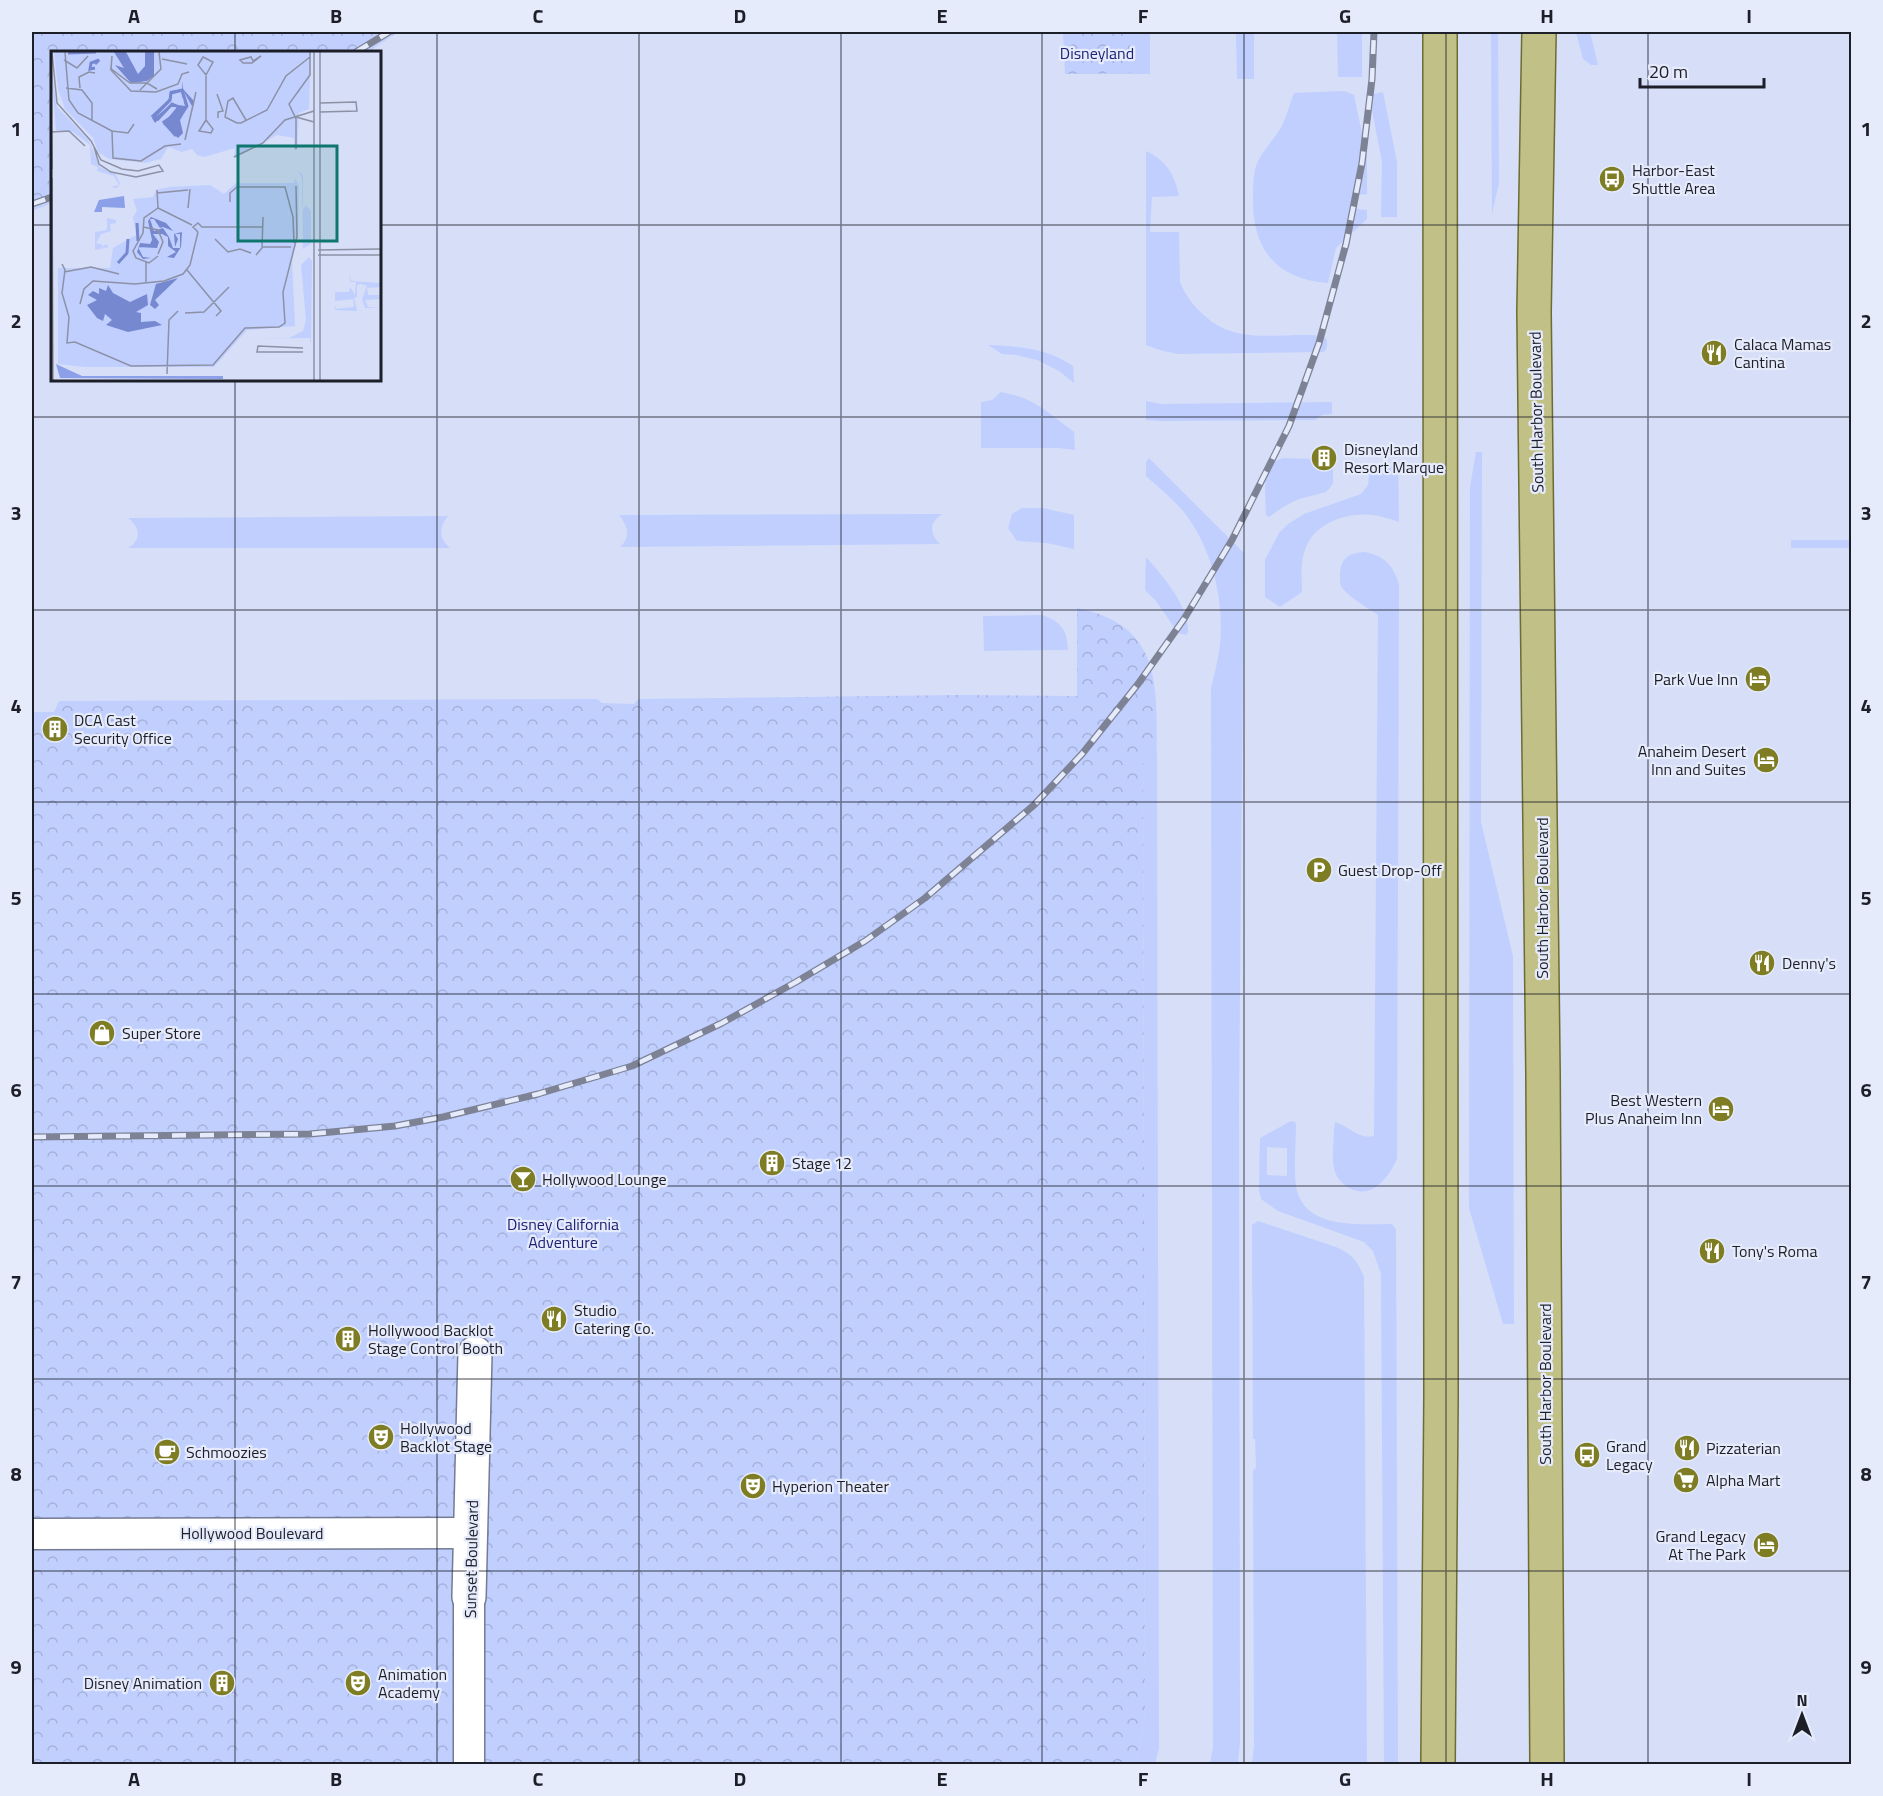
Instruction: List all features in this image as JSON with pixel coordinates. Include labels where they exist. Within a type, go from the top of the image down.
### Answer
[{"type":"main road","points":[[1438,1764],[1441,1410],[1440,32]]},
{"type":"main road","name":"South Harbor Boulevard","points":[[1539,32],[1534,312],[1543,1074],[1547,1764]]},
{"type":"street","name":"Sunset Boulevard","points":[[469,1764],[469,1597],[475,1353]]},
{"type":"street","name":"Hollywood Boulevard","points":[[32,1533],[472,1533]]},
{"type":"green space","points":[[32,32],[398,32],[370,51],[51,51],[51,203],[32,211]]},
{"type":"green space","points":[[1063,32],[1070,32],[1071,65],[1130,65],[1130,32],[1150,32],[1150,74],[1065,74]]},
{"type":"green space","name":"Disneyland","points":[[1070,32],[1130,32],[1130,73],[1065,74],[1071,65]]},
{"type":"green space","points":[[1236,32],[1254,32],[1254,79],[1237,79]]},
{"type":"green space","points":[[1337,32],[1362,32],[1362,77],[1338,77]]},
{"type":"green space","points":[[1491,32],[1498,32],[1499,183],[1492,214]]},
{"type":"green space","points":[[1576,32],[1590,32],[1598,65],[1591,65],[1583,59]]},
{"type":"green space","points":[[1344,91],[1354,95],[1367,157],[1367,194],[1358,195],[1357,209],[1367,210],[1367,219],[1336,248],[1328,283],[1294,275],[1281,268],[1271,258],[1257,232],[1253,180],[1259,160],[1281,127],[1294,93]]},
{"type":"green space","points":[[1383,92],[1397,162],[1397,217],[1381,217],[1382,162],[1369,95]]},
{"type":"green space","points":[[1146,151],[1159,159],[1168,169],[1175,181],[1179,196],[1152,197],[1150,232],[1179,232],[1180,282],[1194,305],[1218,326],[1232,332],[1262,336],[1323,336],[1327,344],[1324,352],[1177,354],[1146,345]]},
{"type":"green space","points":[[988,345],[1021,347],[1053,355],[1073,366],[1074,383],[1059,371],[1037,360],[1002,354]]},
{"type":"green space","points":[[1001,392],[1032,402],[1074,432],[1075,450],[981,448],[981,402],[992,400]]},
{"type":"green space","points":[[1146,401],[1161,404],[1332,402],[1332,414],[1322,415],[1315,420],[1146,420]]},
{"type":"green space","points":[[1476,452],[1482,452],[1481,822],[1513,956],[1514,1324],[1503,1324],[1469,1208],[1470,487]]},
{"type":"green space","points":[[1149,458],[1244,553],[1239,1102],[1240,1741],[1238,1764],[1210,1764],[1213,1748],[1211,688],[1219,652],[1221,615],[1215,578],[1202,542],[1183,511],[1146,476],[1146,462]]},
{"type":"green space","points":[[1283,458],[1315,459],[1318,466],[1333,467],[1333,483],[1326,492],[1299,499],[1269,517],[1266,515],[1267,473],[1275,461]]},
{"type":"green space","points":[[1370,465],[1398,465],[1399,522],[1379,516],[1362,515],[1341,518],[1323,527],[1309,541],[1303,555],[1302,592],[1280,607],[1265,597],[1265,560],[1279,533],[1304,514],[1361,494],[1368,485]]},
{"type":"green space","points":[[1022,508],[1043,508],[1074,515],[1074,549],[1047,543],[1017,541],[1008,528],[1012,514]]},
{"type":"green space","points":[[943,514],[935,520],[932,528],[940,544],[620,547],[626,539],[627,531],[619,515]]},
{"type":"green space","points":[[448,516],[441,532],[443,540],[450,548],[128,548],[136,541],[138,533],[135,525],[128,518]]},
{"type":"green space","points":[[1791,540],[1851,540],[1851,548],[1791,548]]},
{"type":"green space","points":[[1365,552],[1378,556],[1388,563],[1399,585],[1397,1159],[1380,1184],[1367,1191],[1359,1191],[1351,1189],[1340,1180],[1335,1172],[1333,1156],[1335,1122],[1364,1136],[1374,1136],[1378,615],[1348,594],[1340,584],[1343,561],[1349,556]]},
{"type":"green space","points":[[1146,557],[1180,602],[1187,622],[1186,635],[1178,633],[1156,601],[1145,590]]},
{"type":"green space","name":"Disney California Adventure","points":[[1077,608],[1105,617],[1126,629],[1140,644],[1149,662],[1156,705],[1157,755],[1143,756],[1145,1714],[1137,1764],[32,1764],[32,712],[54,712],[59,701],[597,699],[602,703],[634,704],[638,699],[959,695],[1077,696]]},
{"type":"green space","points":[[1042,615],[1059,624],[1065,632],[1068,650],[984,651],[983,616]]},
{"type":"green space","points":[[1143,755],[1157,755],[1159,1748],[1155,1764],[1137,1764],[1145,1714]]},
{"type":"green space","points":[[1291,1121],[1295,1122],[1297,1191],[1303,1204],[1312,1213],[1324,1219],[1351,1224],[1392,1224],[1396,1229],[1398,1764],[1384,1764],[1381,1274],[1373,1251],[1364,1242],[1278,1211],[1261,1199],[1259,1190],[1260,1138]],"holes":[[[1267,1147],[1287,1148],[1287,1176],[1267,1175]]]},
{"type":"green space","points":[[1258,1221],[1342,1250],[1354,1259],[1364,1277],[1367,1764],[1252,1764],[1254,1746],[1253,1470],[1256,1468],[1255,1439],[1253,1439],[1252,1225]]},
{"type":"railway","points":[[358,51],[389,32]]},
{"type":"railway","points":[[32,1137],[310,1134],[395,1126],[538,1094],[632,1066],[722,1023],[865,941],[925,898],[1034,805],[1082,754],[1138,684],[1184,619],[1232,540],[1289,426],[1319,343],[1346,244],[1362,163],[1372,79],[1374,32]]},
{"type":"railway","points":[[32,204],[51,197]]},
{"type":"place","name":"Harbor-East Shuttle Area","points":[[1612,179]]},
{"type":"place","name":"Calaca Mamas Cantina","points":[[1714,353]]},
{"type":"place","name":"Disneyland Resort Marque","points":[[1324,458]]},
{"type":"place","name":"Park Vue Inn","points":[[1758,679]]},
{"type":"place","name":"DCA Cast Security Office","points":[[55,729]]},
{"type":"place","name":"Anaheim Desert Inn and Suites","points":[[1766,760]]},
{"type":"place","name":"Guest Drop-Off","points":[[1319,870]]},
{"type":"place","name":"Denny's","points":[[1762,963]]},
{"type":"place","name":"Super Store","points":[[102,1033]]},
{"type":"place","name":"Best Western Plus Anaheim Inn","points":[[1721,1109]]},
{"type":"place","name":"Stage 12","points":[[772,1163]]},
{"type":"place","name":"Hollywood Lounge","points":[[523,1179]]},
{"type":"place","name":"Tony's Roma","points":[[1712,1251]]},
{"type":"place","name":"Studio Catering Co.","points":[[554,1319]]},
{"type":"place","name":"Hollywood Backlot Stage Control Booth","points":[[348,1339]]},
{"type":"place","name":"Hollywood Backlot Stage","points":[[381,1437]]},
{"type":"place","name":"Pizzaterian","points":[[1687,1448]]},
{"type":"place","name":"Schmoozies","points":[[167,1452]]},
{"type":"place","name":"Grand Legacy","points":[[1587,1455]]},
{"type":"place","name":"Alpha Mart","points":[[1686,1480]]},
{"type":"place","name":"Hyperion Theater","points":[[753,1486]]},
{"type":"place","name":"Grand Legacy At The Park","points":[[1766,1545]]},
{"type":"place","name":"Disney Animation","points":[[222,1683]]},
{"type":"place","name":"Animation Academy","points":[[358,1683]]}]
